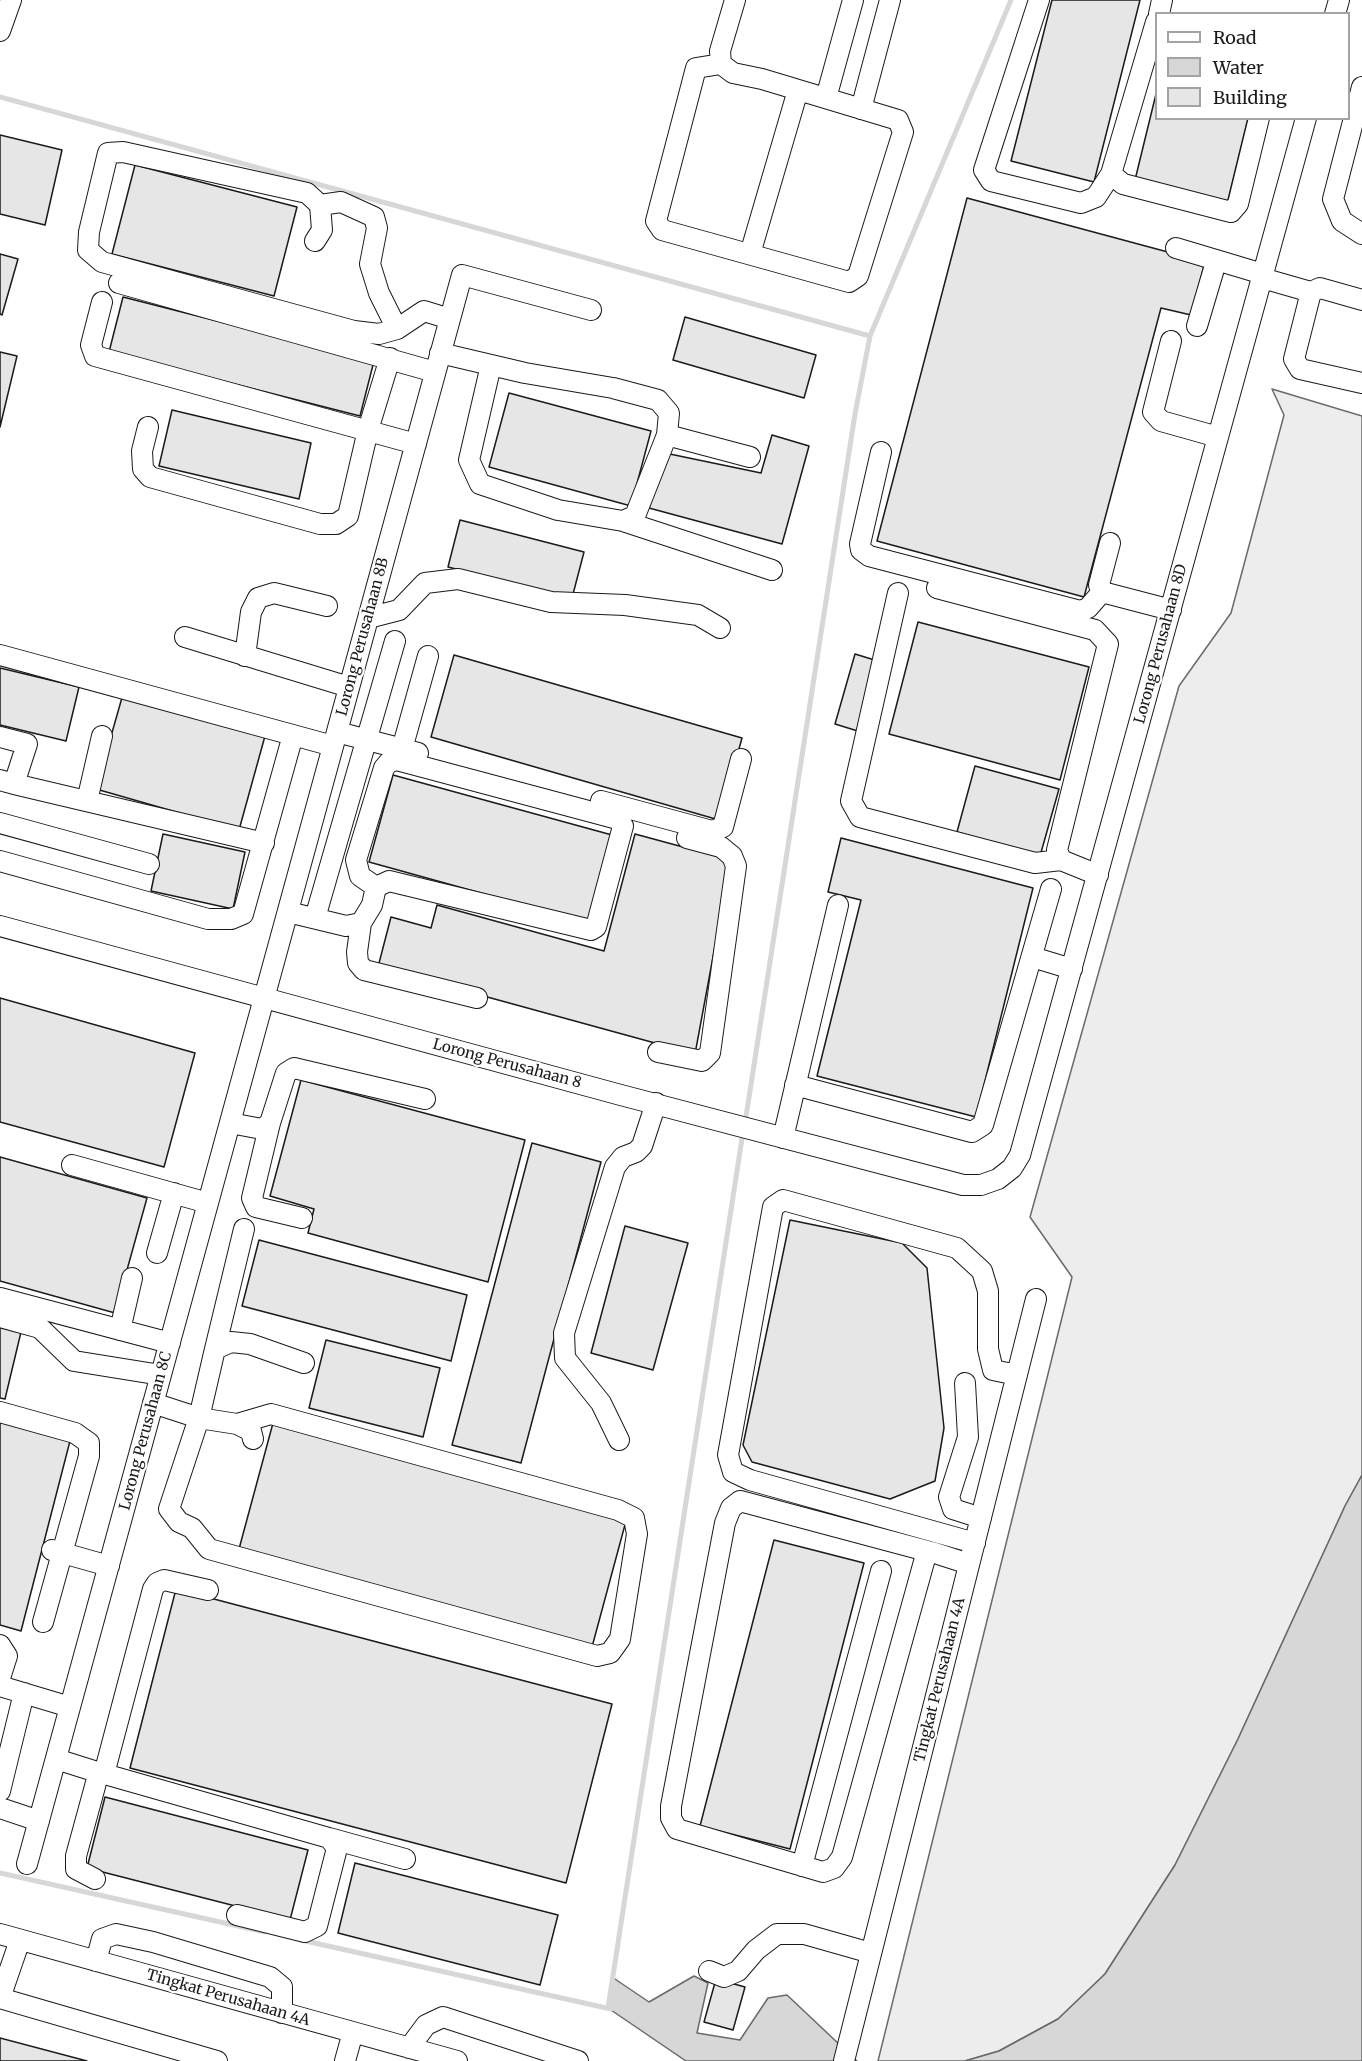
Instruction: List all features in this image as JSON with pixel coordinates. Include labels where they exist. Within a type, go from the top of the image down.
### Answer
[{"type":"street","points":[[0,31],[11,0]]},
{"type":"street","points":[[722,64],[696,68],[656,221],[662,230],[849,282],[858,276],[903,132],[898,120],[798,90],[733,74],[722,64],[720,51],[735,0]]},
{"type":"street","points":[[826,98],[853,0]]},
{"type":"street","points":[[861,109],[890,0]]},
{"type":"street","points":[[1039,0],[984,170],[991,181],[1081,203],[1096,197],[1111,174],[1155,32]]},
{"type":"street","points":[[1362,87],[1333,199],[1342,221],[1362,234]]},
{"type":"street","points":[[750,254],[798,90]]},
{"type":"street","points":[[1111,174],[1123,184],[1231,212],[1238,204],[1259,120]]},
{"type":"street","name":"Lorong Perusahaan 8D","points":[[1012,1168],[1020,1155],[1305,120]]},
{"type":"street","points":[[315,241],[322,230],[320,205],[307,193],[123,152],[108,153],[89,232],[88,250],[102,262],[354,331],[379,334],[397,329],[424,311],[450,318]]},
{"type":"street","points":[[320,205],[341,202],[374,217],[377,228],[370,264],[379,293],[397,329]]},
{"type":"street","points":[[1176,248],[1311,292],[1320,288],[1362,300]]},
{"type":"street","points":[[1197,326],[1216,262]]},
{"type":"street","name":"Lorong Perusahaan 8B","points":[[264,999],[462,275],[591,310]]},
{"type":"street","points":[[119,283],[435,372]]},
{"type":"street","points":[[1311,292],[1294,359],[1300,369],[1362,383]]},
{"type":"street","points":[[102,302],[91,345],[95,356],[416,444]]},
{"type":"street","points":[[1171,341],[1153,412],[1161,421],[1218,437]]},
{"type":"street","points":[[440,353],[613,388],[658,400],[669,413],[667,435],[635,516],[623,521]]},
{"type":"street","points":[[148,427],[142,451],[143,469],[150,477],[320,524],[336,524],[348,516],[368,430],[390,358]]},
{"type":"street","points":[[491,365],[469,460],[480,484],[558,510],[623,521],[772,570]]},
{"type":"street","points":[[667,435],[750,457]]},
{"type":"street","points":[[881,452],[860,544],[861,550],[869,556],[1080,611],[1088,608],[1102,592]]},
{"type":"street","points":[[1102,592],[1099,585],[1110,543]]},
{"type":"street","points":[[368,618],[399,610],[425,583],[458,579],[551,602],[625,605],[698,615],[720,628]]},
{"type":"street","points":[[937,588],[1095,630],[1108,644],[1057,850],[1061,860]]},
{"type":"street","points":[[244,656],[251,612],[258,598],[274,592],[327,606]]},
{"type":"street","points":[[1102,592],[1171,610]]},
{"type":"street","points":[[898,593],[851,801],[860,817],[1035,863],[1061,860],[1098,875]]},
{"type":"street","points":[[185,638],[349,687]]},
{"type":"street","points":[[315,918],[395,641]]},
{"type":"street","points":[[0,655],[293,735],[366,740],[712,831],[723,827],[741,759]]},
{"type":"street","points":[[402,749],[428,656]]},
{"type":"street","points":[[0,861],[208,919],[231,919],[243,914],[293,735]]},
{"type":"street","points":[[87,801],[102,736]]},
{"type":"street","points":[[0,737],[27,744],[7,782],[264,843]]},
{"type":"street","points":[[376,887],[360,876],[356,860],[384,768],[389,762],[397,760],[721,847],[732,856],[736,866],[710,1053],[702,1060],[658,1052]]},
{"type":"street","points":[[376,887],[389,881],[409,884],[591,930],[596,927],[623,834],[623,826],[618,819]]},
{"type":"street","points":[[0,823],[149,864]]},
{"type":"street","points":[[376,887],[372,905],[361,922],[357,952],[358,963],[364,970],[477,998]]},
{"type":"street","points":[[795,1085],[972,1132],[983,1125],[1051,889]]},
{"type":"street","points":[[775,1136],[795,1085],[838,905]]},
{"type":"street","points":[[288,912],[346,926],[361,922]]},
{"type":"street","name":"Lorong Perusahaan 8","points":[[0,926],[264,999],[963,1185],[981,1185],[998,1179],[1012,1168]]},
{"type":"street","points":[[1032,957],[1072,969]]},
{"type":"street","name":"Lorong Perusahaan 8C","points":[[27,1864],[264,999]]},
{"type":"street","points":[[302,1218],[256,1207],[252,1198],[270,1123],[286,1073],[294,1068],[425,1099]]},
{"type":"street","points":[[619,1440],[601,1403],[565,1358],[564,1334],[617,1162],[642,1146],[656,1104]]},
{"type":"street","points":[[230,1123],[262,1129],[270,1123]]},
{"type":"street","points":[[72,1165],[208,1203]]},
{"type":"street","points":[[157,1253],[174,1193]]},
{"type":"street","points":[[975,1543],[750,1480],[733,1472],[728,1455],[773,1207],[783,1200],[957,1248],[982,1271],[988,1291],[987,1349],[993,1370],[1017,1375]]},
{"type":"street","points":[[237,1424],[271,1414],[618,1510],[634,1518],[637,1534],[620,1639],[610,1653],[597,1656],[209,1549],[192,1528],[179,1522],[169,1509],[199,1419],[244,1229]]},
{"type":"street","points":[[120,1330],[132,1278]]},
{"type":"street","points":[[0,1298],[170,1343]]},
{"type":"street","name":"Tingkat Perusahaan 4A","points":[[844,2061],[1036,1299]]},
{"type":"street","points":[[0,1317],[40,1328],[74,1361],[161,1375]]},
{"type":"street","points":[[215,1349],[231,1342],[250,1344],[304,1363]]},
{"type":"street","points":[[965,1383],[968,1437],[949,1497],[953,1509],[981,1518]]},
{"type":"street","points":[[153,1403],[199,1419],[237,1424],[251,1431],[253,1438]]},
{"type":"street","points":[[0,1412],[75,1433],[89,1443],[89,1456],[58,1551],[43,1622]]},
{"type":"street","points":[[927,1551],[842,1857],[834,1868],[823,1872],[677,1829],[671,1818],[725,1523],[731,1508],[740,1501],[927,1551],[969,1564]]},
{"type":"street","points":[[58,1551],[109,1566]]},
{"type":"street","points":[[802,1866],[881,1571]]},
{"type":"street","points":[[95,1879],[76,1869],[76,1856],[153,1589],[157,1583],[164,1581],[208,1590]]},
{"type":"street","points":[[0,1645],[7,1656],[0,1678]]},
{"type":"street","points":[[0,1686],[70,1707]]},
{"type":"street","points":[[0,1791],[24,1693]]},
{"type":"street","points":[[56,1759],[405,1859]]},
{"type":"street","points":[[0,1808],[39,1821]]},
{"type":"street","points":[[237,1915],[305,1932],[317,1926],[337,1848],[329,1838]]},
{"type":"street","name":"Tingkat Perusahaan 4A","points":[[0,1934],[457,2061]]},
{"type":"street","points":[[709,1971],[724,1977],[738,1971],[756,1950],[777,1934],[804,1934],[871,1953]]},
{"type":"street","points":[[96,1961],[102,1939],[116,1935],[153,1942],[270,1977],[282,1987],[282,2013]]},
{"type":"street","points":[[20,1940],[0,1998],[217,2061]]},
{"type":"street","points":[[409,2048],[426,2025],[442,2018],[578,2061]]},
{"type":"street","points":[[345,2061],[353,2032]]},
{"type":"shaded area","points":[[1272,389],[1362,416],[1362,1475],[1345,1506],[1238,1739],[1175,1865],[1105,1974],[1058,2019],[999,2051],[965,2061],[878,2061],[1072,1277],[1030,1217],[1179,686],[1231,613],[1284,415]]},
{"type":"water","points":[[1362,1475],[1362,2061],[965,2061],[999,2051],[1058,2019],[1105,1974],[1175,1865],[1238,1739],[1345,1506]]},
{"type":"water","points":[[694,1976],[708,1983],[697,2033],[740,2040],[768,1998],[787,1995],[857,2061],[686,2061],[608,2008],[612,1977],[649,2002]]},
{"type":"building","points":[[1052,0],[1140,0],[1094,182],[1011,161]]},
{"type":"building","points":[[1155,98],[1155,120],[1248,120],[1227,204],[1135,180]]},
{"type":"building","points":[[0,135],[62,150],[45,225],[0,214]]},
{"type":"building","points":[[135,165],[297,207],[274,296],[112,254]]},
{"type":"building","points":[[967,198],[1205,262],[1191,315],[1161,308],[1084,597],[877,541]]},
{"type":"building","points":[[0,254],[18,259],[2,315],[0,314]]},
{"type":"building","points":[[123,297],[374,361],[360,416],[109,352]]},
{"type":"building","points":[[685,317],[816,355],[804,398],[673,360]]},
{"type":"building","points":[[0,352],[17,356],[0,427]]},
{"type":"building","points":[[509,393],[651,431],[631,506],[489,467]]},
{"type":"building","points":[[172,410],[311,443],[299,499],[159,466]]},
{"type":"building","points":[[772,435],[809,446],[782,544],[649,508],[665,453],[761,473]]},
{"type":"building","points":[[460,520],[584,552],[572,598],[448,567]]},
{"type":"building","points":[[918,622],[1089,667],[1060,780],[889,734]]},
{"type":"building","points":[[855,654],[881,662],[861,732],[835,724]]},
{"type":"building","points":[[454,655],[742,738],[719,820],[431,737]]},
{"type":"building","points":[[0,668],[79,687],[66,741],[0,725]]},
{"type":"building","points":[[123,694],[265,736],[239,830],[96,789]]},
{"type":"building","points":[[975,766],[1059,789],[1040,856],[957,832]]},
{"type":"building","points":[[393,775],[612,835],[589,923],[369,862]]},
{"type":"building","points":[[163,834],[245,852],[233,909],[151,891]]},
{"type":"building","points":[[635,834],[731,860],[695,1054],[378,967],[391,917],[431,928],[437,905],[604,951]]},
{"type":"building","points":[[841,838],[1033,888],[976,1117],[817,1076],[861,900],[828,892]]},
{"type":"building","points":[[0,998],[195,1053],[164,1167],[0,1122]]},
{"type":"building","points":[[301,1080],[525,1140],[488,1282],[308,1233],[314,1209],[270,1196]]},
{"type":"building","points":[[532,1143],[601,1162],[521,1463],[452,1445]]},
{"type":"building","points":[[0,1157],[147,1198],[115,1313],[0,1281]]},
{"type":"building","points":[[790,1220],[902,1243],[927,1268],[944,1428],[935,1481],[890,1499],[752,1462],[743,1445]]},
{"type":"building","points":[[625,1226],[688,1243],[653,1370],[591,1353]]},
{"type":"building","points":[[259,1240],[467,1295],[451,1361],[242,1306]]},
{"type":"building","points":[[0,1327],[21,1332],[5,1399],[0,1398]]},
{"type":"building","points":[[326,1340],[440,1368],[423,1437],[309,1408]]},
{"type":"building","points":[[0,1422],[70,1441],[21,1631],[0,1625]]},
{"type":"building","points":[[273,1423],[626,1521],[592,1647],[239,1549]]},
{"type":"building","points":[[774,1540],[864,1563],[790,1849],[700,1826]]},
{"type":"building","points":[[176,1589],[612,1704],[566,1883],[130,1768]]},
{"type":"building","points":[[105,1797],[308,1850],[290,1920],[87,1868]]},
{"type":"building","points":[[355,1863],[558,1915],[540,1985],[338,1933]]},
{"type":"building","points":[[716,1979],[745,1987],[733,2030],[704,2022]]},
{"type":"building","points":[[0,2038],[87,2061],[0,2061]]},
{"type":"waterway","points":[[870,336],[1011,0]]},
{"type":"waterway","points":[[0,97],[870,336],[855,414],[745,1123]]},
{"type":"waterway","points":[[608,2008],[743,1132]]},
{"type":"waterway","points":[[0,1873],[265,1932]]},
{"type":"waterway","points":[[301,1940],[611,2009]]}]
